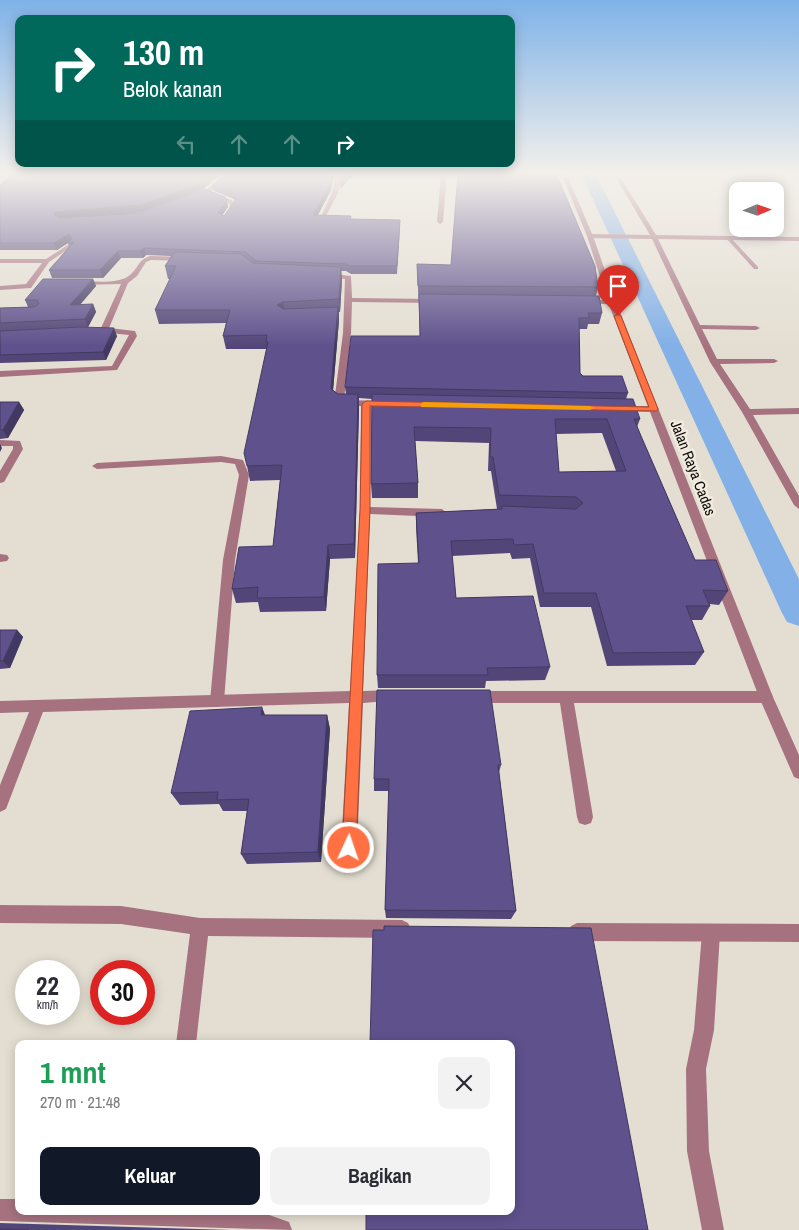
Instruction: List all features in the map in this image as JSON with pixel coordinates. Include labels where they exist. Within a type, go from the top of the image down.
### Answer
[{"type":"street","name":"Jalan Raya Cadas","points":[[590,230],[612,302],[766,697],[799,772]]},
{"type":"street","points":[[647,230],[698,327],[714,362],[747,412],[799,505]]},
{"type":"street","points":[[593,236],[799,239]]},
{"type":"street","points":[[729,238],[756,268]]},
{"type":"street","points":[[0,288],[22,288],[33,282],[47,261],[71,245]]},
{"type":"street","points":[[104,330],[125,282],[135,275],[146,259],[193,260]]},
{"type":"street","points":[[0,261],[47,261]]},
{"type":"street","points":[[316,275],[348,276],[348,300],[343,316],[338,401],[344,404],[396,404]]},
{"type":"street","points":[[33,282],[42,282]]},
{"type":"street","points":[[68,283],[125,282]]},
{"type":"street","points":[[348,300],[445,302]]},
{"type":"street","points":[[574,302],[612,302]]},
{"type":"street","points":[[698,327],[756,328]]},
{"type":"street","points":[[0,374],[114,368],[133,336],[128,332],[94,330]]},
{"type":"street","points":[[714,362],[774,361]]},
{"type":"street","points":[[349,848],[365,510],[366,404]]},
{"type":"street","points":[[614,408],[654,409]]},
{"type":"street","points":[[747,412],[799,411]]},
{"type":"street","points":[[0,443],[17,443],[18,449],[0,480]]},
{"type":"street","points":[[97,466],[220,459],[238,462],[244,475],[229,560],[217,701]]},
{"type":"street","points":[[365,510],[454,513]]},
{"type":"street","points":[[0,707],[407,696]]},
{"type":"street","points":[[466,696],[766,697]]},
{"type":"street","points":[[566,697],[585,817]]},
{"type":"street","points":[[0,804],[39,705]]},
{"type":"street","points":[[0,914],[121,914],[200,927],[416,930]]},
{"type":"street","points":[[186,1040],[200,927]]},
{"type":"street","points":[[563,931],[799,933]]},
{"type":"street","points":[[711,933],[704,1030],[696,1069],[698,1151],[713,1230]]},
{"type":"street","points":[[0,1210],[15,1210]]},
{"type":"street","points":[[202,1215],[238,1216],[281,1230]]},
{"type":"building","points":[[0,230],[399,230],[397,266],[350,266],[346,264],[256,261],[245,252],[144,248],[140,251],[118,251],[100,270],[49,270],[74,242],[68,243],[72,239],[69,234],[54,243],[0,243]]},
{"type":"building","points":[[454,230],[580,230],[595,266],[598,287],[418,286],[417,264],[451,265]]},
{"type":"building","points":[[175,252],[241,254],[253,263],[341,267],[339,299],[283,302],[277,305],[283,309],[338,307],[331,389],[338,394],[358,394],[354,544],[328,545],[324,597],[257,598],[258,587],[232,589],[239,547],[273,546],[282,465],[247,466],[244,453],[268,342],[266,342],[267,335],[223,336],[230,310],[155,310],[176,266],[165,266]]},
{"type":"building","points":[[43,279],[93,279],[70,305],[93,304],[85,319],[0,323],[0,308],[34,307],[39,304],[37,300],[25,300]]},
{"type":"building","points":[[419,294],[599,296],[602,313],[588,313],[590,318],[579,318],[580,373],[583,376],[622,376],[628,393],[345,387],[351,336],[420,336]]},
{"type":"building","points":[[81,327],[114,328],[103,352],[0,355],[0,331]]},
{"type":"building","points":[[372,394],[633,399],[640,419],[634,419],[695,560],[716,560],[728,591],[703,590],[710,606],[686,606],[704,652],[613,653],[596,593],[544,593],[533,544],[514,545],[513,539],[451,541],[456,598],[533,596],[550,667],[487,668],[488,675],[377,675],[378,564],[419,563],[416,513],[502,509],[502,506],[576,509],[583,503],[576,497],[499,495],[493,457],[490,457],[491,428],[414,427],[418,483],[371,484]],"holes":[[[555,419],[607,419],[626,471],[559,472]]]},
{"type":"building","points":[[0,402],[19,402],[3,430],[0,430]]},
{"type":"building","points":[[0,630],[17,630],[3,661],[0,661]]},
{"type":"building","points":[[377,690],[490,690],[501,765],[498,765],[516,911],[385,910],[389,779],[374,779]]},
{"type":"building","points":[[262,707],[261,715],[327,715],[318,852],[241,854],[249,799],[217,800],[218,792],[171,793],[190,711]]},
{"type":"building","points":[[384,926],[591,928],[648,1230],[366,1230],[366,1215],[515,1215],[515,1040],[370,1040],[373,930],[384,930]]},
{"type":"waterway","points":[[616,230],[799,613]]},
{"type":"slow traffic","points":[[424,405],[590,408]]},
{"type":"route","points":[[349,848],[365,510],[366,404],[654,409],[618,316]]}]
